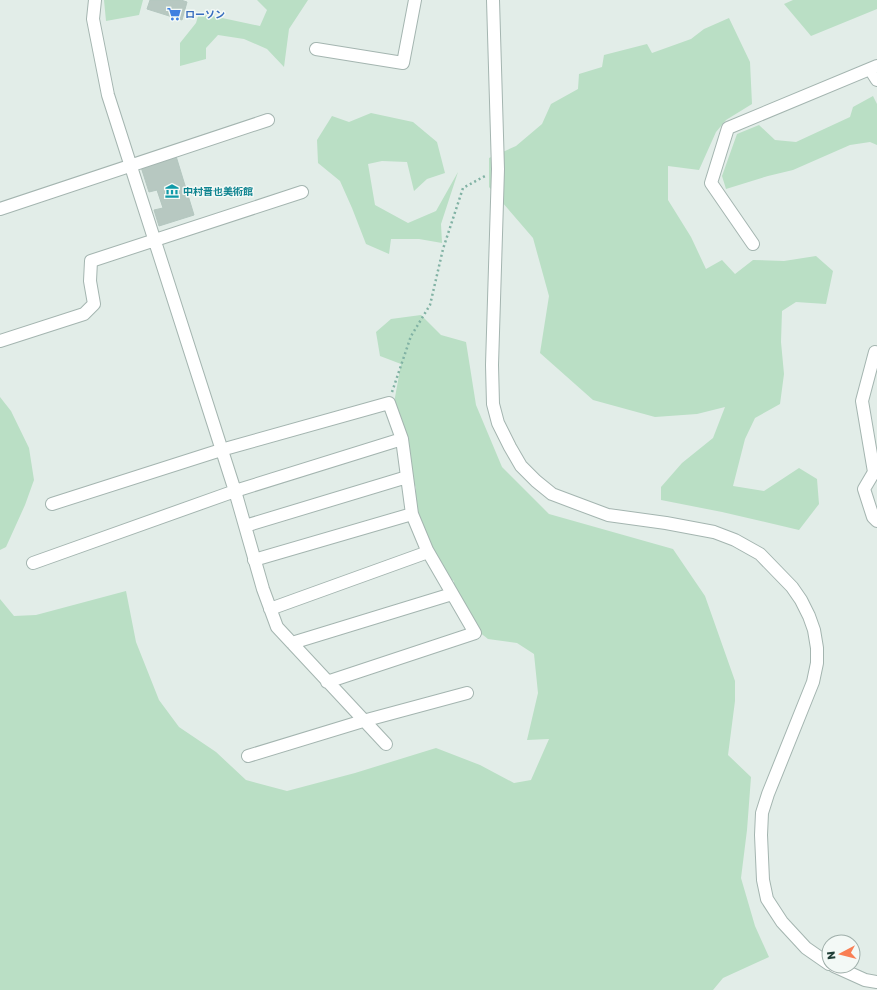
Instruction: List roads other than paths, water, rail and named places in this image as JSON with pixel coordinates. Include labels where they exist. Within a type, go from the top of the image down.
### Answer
[{"type":"street","points":[[95,0],[93,19],[108,95],[153,240],[235,491],[254,560],[270,608],[278,627],[327,682],[386,744]]},
{"type":"street","points":[[316,49],[403,63],[414,0]]},
{"type":"street","points":[[493,0],[498,169],[492,365],[493,404],[498,423],[521,466],[536,482],[552,494],[608,515],[666,523],[714,532],[735,540],[749,546],[760,554],[787,581],[801,600],[814,630],[817,648],[817,663],[813,682],[768,794],[762,813],[761,860],[767,899],[782,922],[806,948],[821,958]]},
{"type":"street","points":[[753,244],[711,183],[728,128],[874,67],[877,80]]},
{"type":"street","points":[[0,209],[268,120]]},
{"type":"street","points":[[0,341],[84,314],[94,304],[90,281],[91,261],[302,192]]},
{"type":"street","points":[[875,352],[862,401],[876,472],[864,489],[872,517],[877,521]]},
{"type":"street","points":[[52,504],[221,450],[389,404],[402,439],[412,514],[428,552],[475,633],[327,682]]},
{"type":"street","points":[[33,563],[235,491],[402,439]]},
{"type":"street","points":[[245,526],[407,477]]},
{"type":"street","points":[[254,560],[412,514]]},
{"type":"street","points":[[270,608],[428,552]]},
{"type":"street","points":[[292,643],[452,594]]},
{"type":"street","points":[[248,756],[363,721],[468,693]]},
{"type":"street","points":[[852,974],[865,980],[877,982]]},
{"type":"place","name":"ローソン","points":[[174,14]]},
{"type":"place","name":"中村晋也美術館","points":[[172,191]]}]
